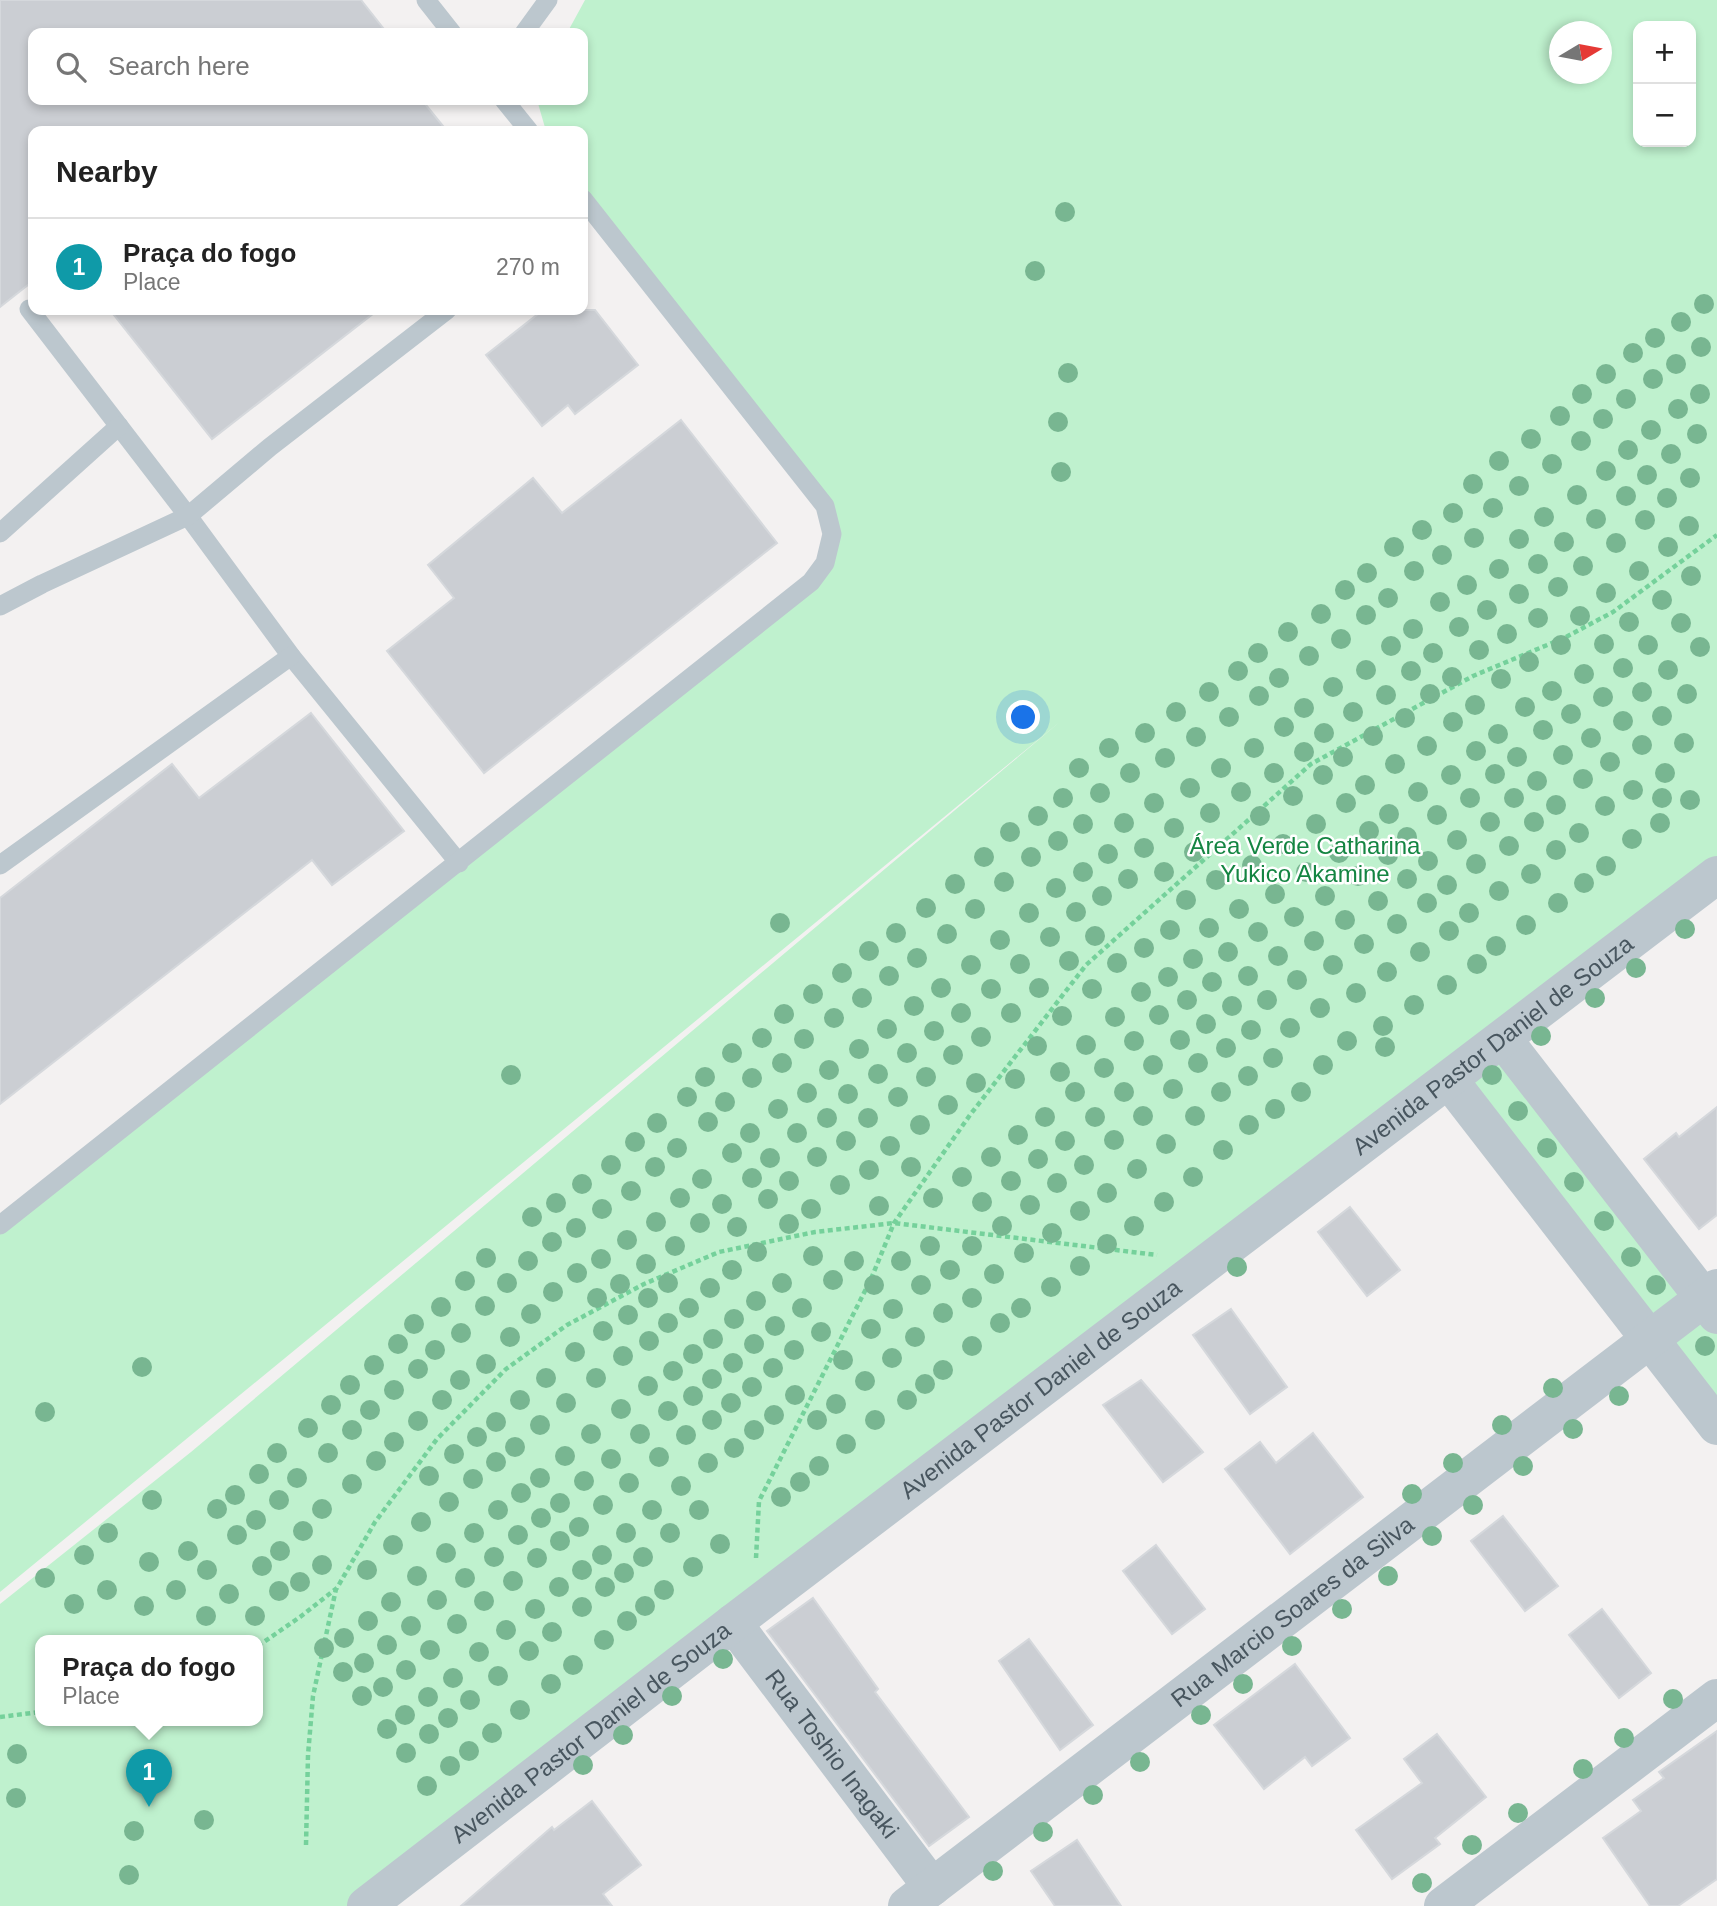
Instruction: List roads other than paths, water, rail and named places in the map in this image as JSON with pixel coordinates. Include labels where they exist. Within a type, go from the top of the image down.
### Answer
[{"type":"street","name":"Avenida Pastor Daniel de Souza","points":[[366,1906],[743,1615],[1717,875]]},
{"type":"street","points":[[1503,1039],[1693,1312],[1717,1426]]},
{"type":"street","points":[[1449,1080],[1693,1312]]},
{"type":"street","name":"Rua Marcio Soares da Silva","points":[[919,1896],[1693,1312]]},
{"type":"street","name":"Rua Toshio Inagaki","points":[[743,1615],[919,1896]]},
{"type":"street","points":[[1443,1906],[1717,1698]]},
{"type":"lane","points":[[426,0],[448,28]]},
{"type":"lane","points":[[527,28],[540,3]]},
{"type":"lane","points":[[508,105],[525,126]]},
{"type":"lane","points":[[0,1225],[811,582],[825,563],[832,534],[825,506],[588,205]]},
{"type":"lane","points":[[34,315],[188,516],[291,656],[459,863]]},
{"type":"lane","points":[[0,606],[188,516],[270,447],[441,315]]},
{"type":"lane","points":[[0,533],[119,426]]},
{"type":"lane","points":[[0,865],[291,656]]},
{"type":"place","name":"Praça do fogo","points":[[149,1807]]},
{"type":"park label","name":"Área Verde Catharina Yukico Akamine","points":[[1305,860]]}]
